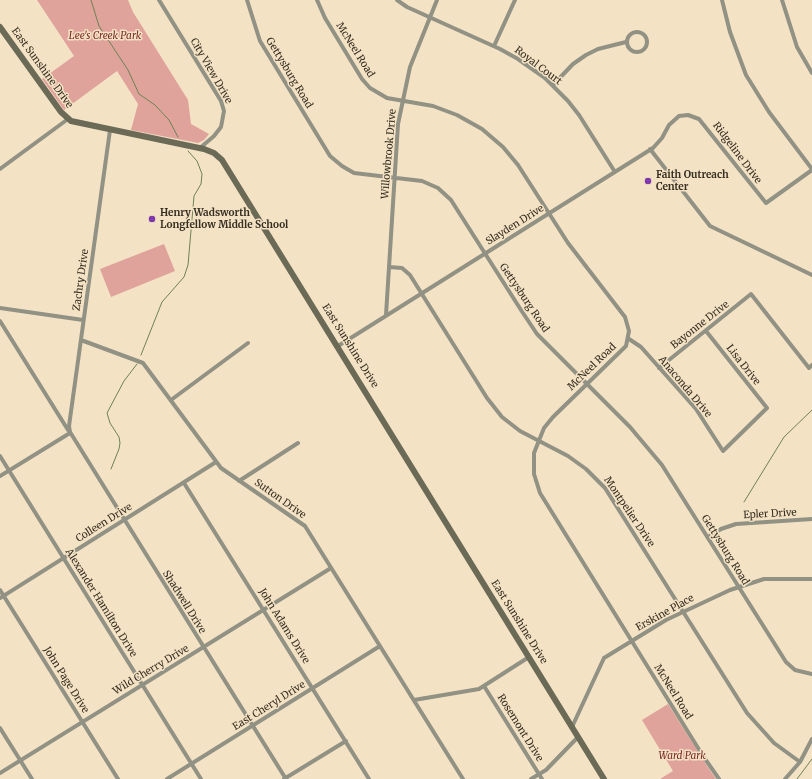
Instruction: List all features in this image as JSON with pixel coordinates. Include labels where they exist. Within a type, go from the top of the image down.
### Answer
[{"type":"street","name":"City View Drive","points":[[159,0],[221,101],[224,111],[221,127],[214,136],[200,148]]},
{"type":"street","name":"Gettysburg Road","points":[[246,0],[254,27],[264,48],[330,156],[342,166],[354,173],[422,181],[445,194],[456,207],[529,323],[550,347],[647,445],[662,465],[786,662],[795,670],[812,674]]},
{"type":"street","name":"McNeel Road","points":[[317,0],[325,18],[367,85],[382,96],[433,106],[450,112],[482,129],[513,158],[568,244],[623,313],[628,323],[628,339],[622,351],[553,417],[538,440],[534,453],[533,467],[535,480],[540,493],[703,756],[719,779]]},
{"type":"street","name":"Royal Court","points":[[397,0],[407,7],[494,46],[518,59],[553,85],[579,115],[615,172]]},
{"type":"street","name":"Willowbrook Drive","points":[[386,315],[396,139],[402,101],[410,66],[437,0]]},
{"type":"street","points":[[494,46],[515,0]]},
{"type":"street","points":[[722,0],[730,32],[746,75],[768,112],[812,170]]},
{"type":"street","points":[[782,0],[792,36],[812,73]]},
{"type":"street","name":"East Sunshine Drive","points":[[0,27],[61,112],[74,123],[200,148],[214,153],[222,160],[604,779]]},
{"type":"street","points":[[638,31],[644,34],[647,42],[644,50],[636,52],[630,50],[626,42],[630,34],[638,31]]},
{"type":"street","points":[[553,85],[573,64],[586,55],[607,46],[626,42]]},
{"type":"street","name":"Slayden Drive","points":[[338,346],[650,149],[662,138],[674,120],[683,115],[693,116]]},
{"type":"street","name":"Ridgeline Drive","points":[[693,116],[703,123],[766,203],[812,170]]},
{"type":"street","points":[[0,169],[68,119]]},
{"type":"street","name":"Zachry Drive","points":[[70,432],[68,426],[110,130]]},
{"type":"street","points":[[650,149],[710,226],[812,275]]},
{"type":"street","name":"Montpelier Drive","points":[[389,267],[402,268],[408,272],[492,405],[510,424],[580,464],[605,488],[751,718],[774,743],[800,762]]},
{"type":"street","name":"Bayonne Drive","points":[[659,368],[751,294],[810,367]]},
{"type":"street","points":[[0,308],[83,320]]},
{"type":"street","name":"Shadwell Drive","points":[[0,321],[285,779]]},
{"type":"street","name":"Lisa Drive","points":[[706,331],[767,408],[723,451]]},
{"type":"street","name":"Anaconda Drive","points":[[628,339],[636,342],[696,409],[723,451]]},
{"type":"street","name":"Sutton Drive","points":[[81,340],[143,363],[216,462],[239,480],[302,523],[463,779]]},
{"type":"street","points":[[171,400],[248,343]]},
{"type":"street","points":[[0,476],[70,432]]},
{"type":"street","points":[[239,480],[298,443]]},
{"type":"street","name":"Alexander Hamilton Drive","points":[[0,456],[201,779]]},
{"type":"street","name":"Colleen Drive","points":[[2,597],[216,462]]},
{"type":"street","name":"John Adams Drive","points":[[184,483],[369,779]]},
{"type":"street","name":"Epler Drive","points":[[708,537],[721,529],[736,524],[812,519]]},
{"type":"street","name":"Wild Cherry Drive","points":[[0,773],[331,568]]},
{"type":"street","name":"Erskine Place","points":[[572,727],[604,658],[632,640],[683,611],[739,587],[764,579],[812,580]]},
{"type":"street","name":"John Page Drive","points":[[0,590],[2,597],[118,779]]},
{"type":"street","name":"East Cheryl Drive","points":[[168,779],[380,646]]},
{"type":"street","points":[[414,700],[473,690],[484,686],[529,657]]},
{"type":"street","name":"Rosemont Drive","points":[[484,686],[541,777]]},
{"type":"street","points":[[0,728],[32,779]]},
{"type":"street","points":[[532,779],[541,777],[578,737]]},
{"type":"street","points":[[785,779],[800,762],[812,739]]},
{"type":"street","points":[[285,779],[346,741]]},
{"type":"green space","name":"Lee's Creek Park","points":[[37,0],[128,0],[133,12],[188,100],[191,124],[209,134],[204,140],[198,143],[131,130],[138,104],[117,71],[64,110],[42,79],[74,56]]},
{"type":"green space","points":[[164,244],[175,271],[111,297],[100,269]]},
{"type":"green space","name":"Ward Park","points":[[668,704],[716,779],[660,779],[673,771],[642,720]]},
{"type":"waterway","points":[[91,0],[99,26],[128,70],[139,94],[155,105],[169,120],[178,137]]},
{"type":"waterway","points":[[141,355],[162,302],[184,277],[188,265],[194,196],[201,184],[202,174],[197,161],[188,151]]},
{"type":"waterway","points":[[111,469],[120,443],[119,437],[110,423],[107,413],[124,381],[137,364]]},
{"type":"waterway","points":[[744,502],[784,437],[812,410]]},
{"type":"waterway","points":[[797,779],[812,759]]},
{"type":"place","name":"Faith Outreach Center","points":[[648,181]]},
{"type":"place","name":"Henry Wadsworth Longfellow Middle School","points":[[152,219]]}]
